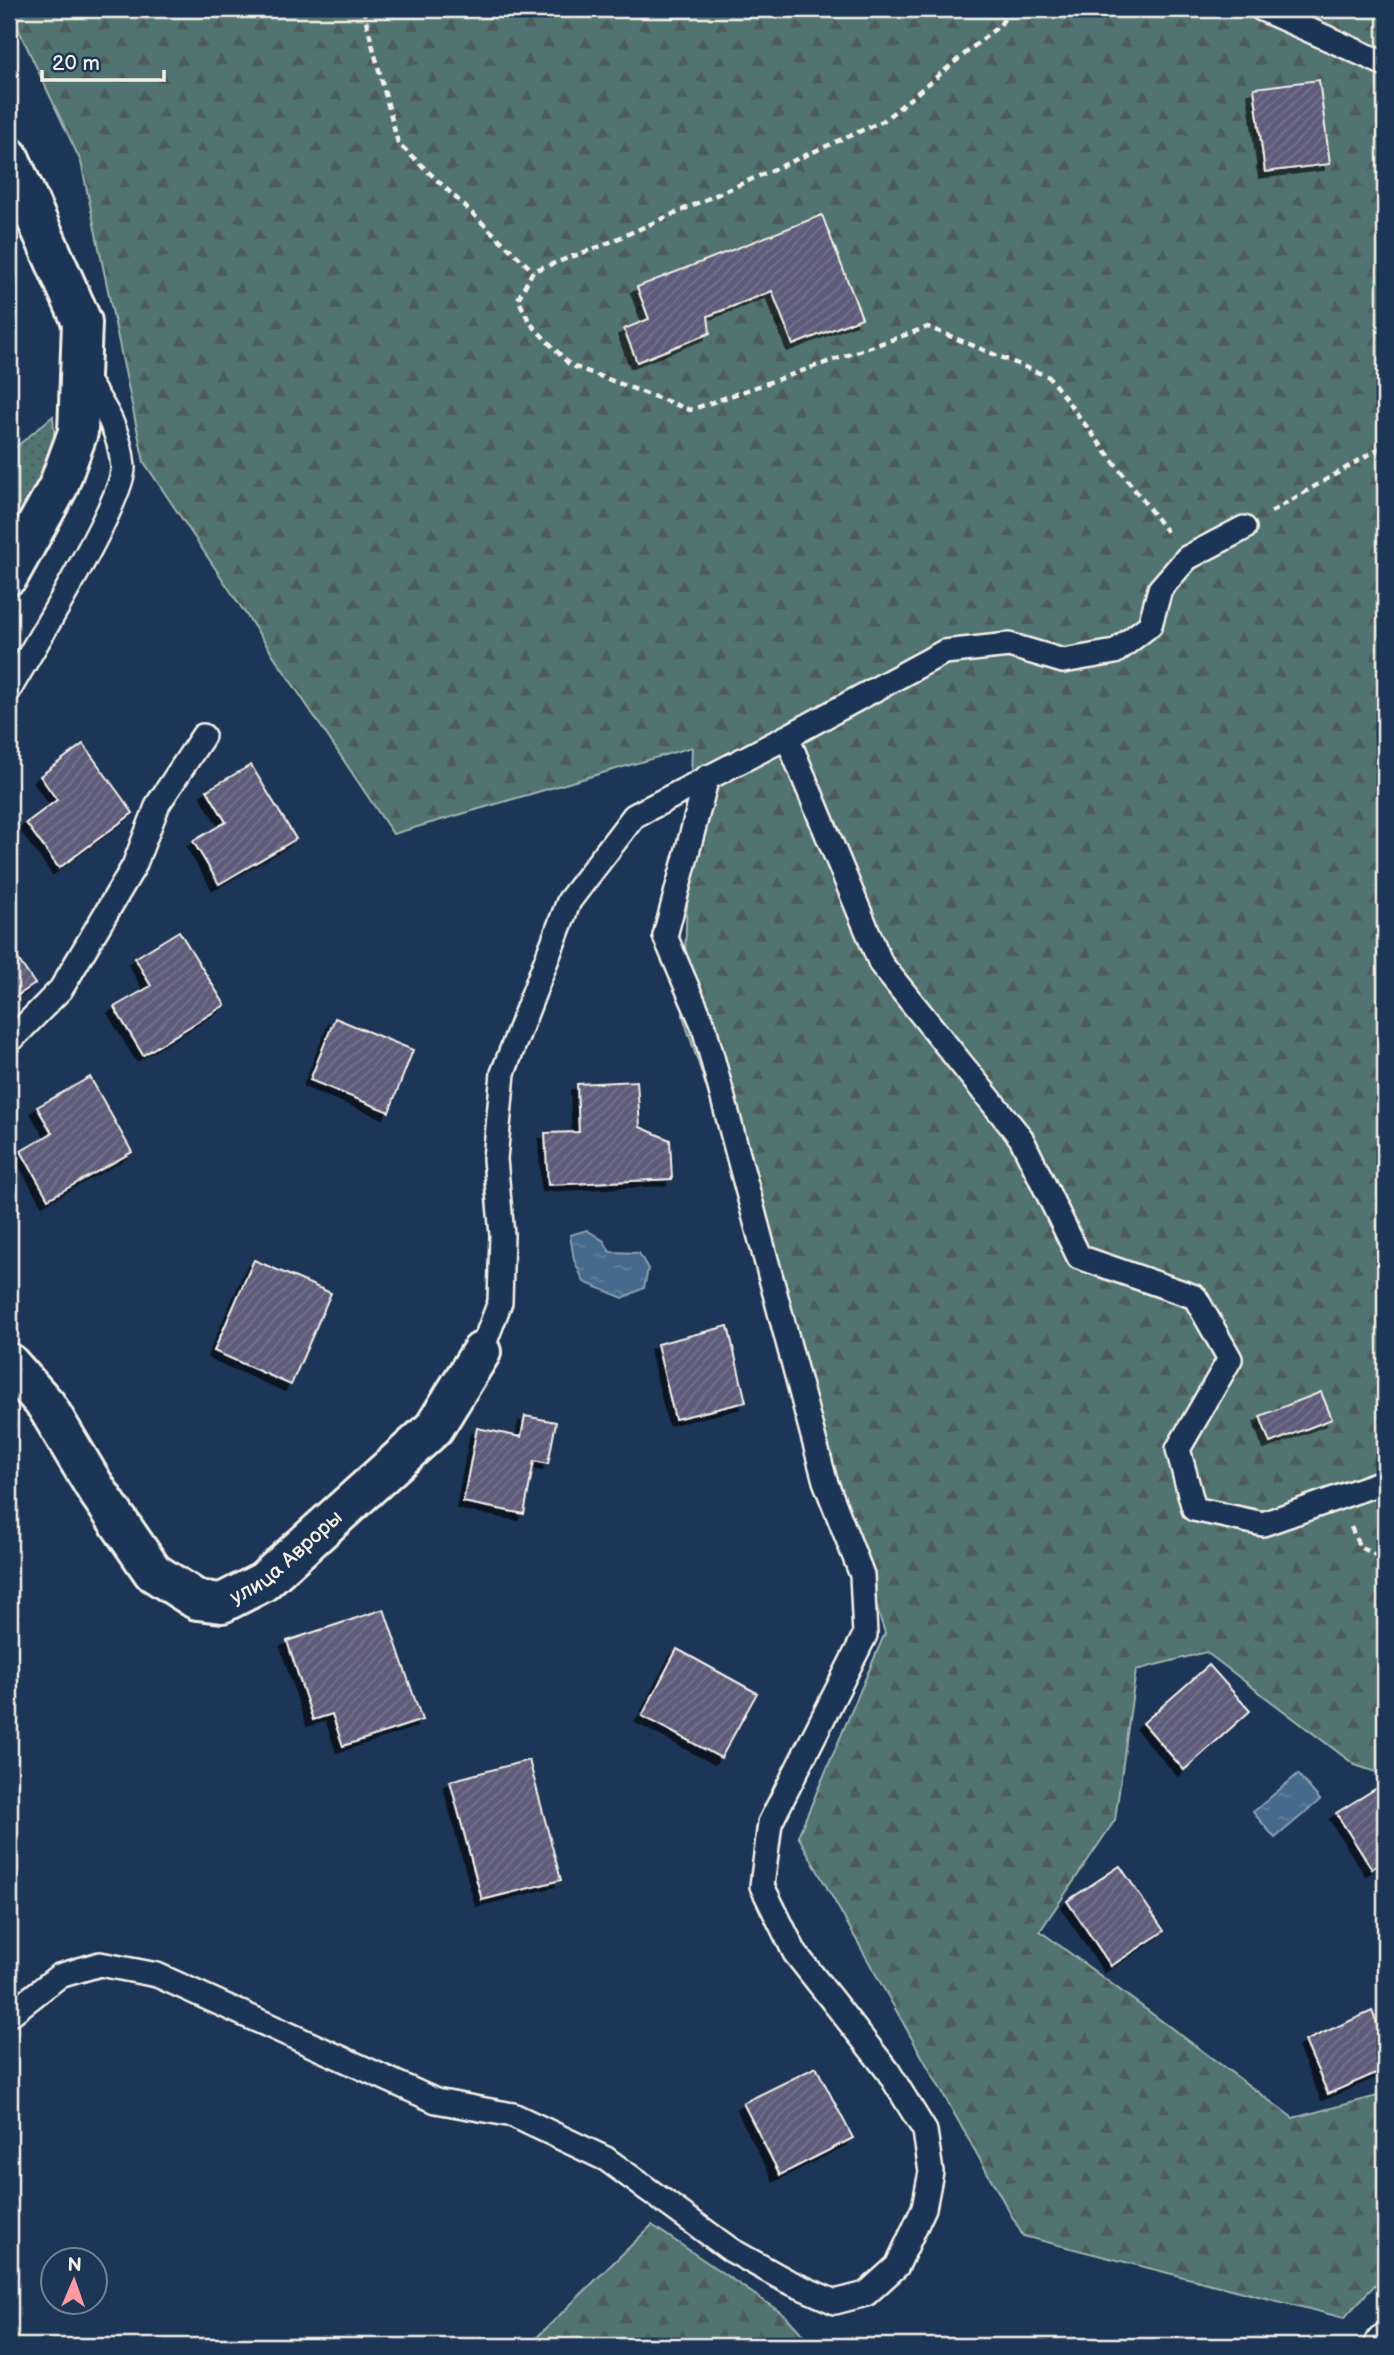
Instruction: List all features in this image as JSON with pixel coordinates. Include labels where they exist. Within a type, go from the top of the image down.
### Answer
[{"type":"street","points":[[9,156],[82,322],[78,432],[58,487],[9,575]]},
{"type":"street","name":"улица Авроры","points":[[9,1363],[46,1405],[96,1489],[153,1572],[197,1600],[222,1603],[263,1582],[434,1428],[481,1352]]},
{"type":"lane","points":[[1262,9],[1385,64]]},
{"type":"lane","points":[[9,690],[97,533],[123,470],[116,426],[79,368]]},
{"type":"lane","points":[[481,1352],[500,1302],[502,1235],[495,1159],[503,1073],[569,901],[634,816],[944,652],[1009,645],[1063,661],[1115,652],[1150,625],[1160,589],[1187,558],[1244,528]]},
{"type":"lane","points":[[9,1042],[61,989],[134,866],[158,804],[203,736]]},
{"type":"lane","points":[[787,737],[881,964],[1021,1138],[1079,1256],[1195,1297],[1230,1359],[1178,1449],[1194,1509],[1263,1524],[1385,1482]]},
{"type":"lane","points":[[9,2015],[59,1976],[100,1964],[157,1975],[436,2101],[513,2115],[606,2159],[731,2250],[787,2281],[835,2302],[866,2294],[897,2266],[925,2208],[931,2172],[925,2131],[888,2071],[794,1953],[762,1886],[770,1823],[865,1635],[863,1575],[825,1481],[704,1027],[665,936],[707,777]]},
{"type":"path","points":[[363,9],[398,143],[533,271]]},
{"type":"path","points":[[1011,9],[1000,25],[883,121],[601,246],[533,271],[518,299],[530,323],[570,365],[690,410],[928,327],[1049,377],[1187,558]]},
{"type":"path","points":[[1244,528],[1385,445]]},
{"type":"path","points":[[1336,1498],[1359,1546],[1385,1560]]},
{"type":"green space","points":[[9,9],[1385,9],[1385,1775],[1355,1765],[1206,1652],[1136,1670],[1115,1820],[1040,1931],[1293,2118],[1385,2094],[1385,2274],[1344,2318],[1023,2236],[798,1836],[885,1633],[683,1016],[692,747],[393,834],[144,462],[81,162]]},
{"type":"green space","points":[[53,416],[56,465],[9,539],[9,453]]},
{"type":"green space","points":[[652,2225],[786,2316],[813,2346],[528,2346]]},
{"type":"water","points":[[587,1230],[604,1241],[610,1252],[639,1253],[648,1269],[644,1288],[623,1298],[584,1282],[574,1260],[570,1235]]},
{"type":"water","points":[[1298,1774],[1320,1800],[1275,1838],[1253,1812]]},
{"type":"building","points":[[1319,80],[1330,164],[1265,172],[1254,88]]},
{"type":"building","points":[[822,215],[862,318],[793,345],[772,291],[708,316],[710,333],[637,362],[624,329],[649,319],[637,287]]},
{"type":"building","points":[[83,744],[133,813],[59,868],[26,823],[57,800],[40,776]]},
{"type":"building","points":[[251,765],[296,839],[219,884],[193,841],[226,822],[207,790]]},
{"type":"building","points":[[179,931],[225,1005],[143,1055],[114,1007],[151,986],[135,958]]},
{"type":"building","points":[[9,946],[35,984],[9,1001]]},
{"type":"building","points":[[335,1018],[413,1050],[389,1112],[310,1080]]},
{"type":"building","points":[[90,1077],[132,1152],[48,1199],[21,1151],[52,1133],[37,1107]]},
{"type":"building","points":[[637,1081],[640,1127],[670,1140],[672,1179],[548,1185],[545,1133],[579,1132],[577,1084]]},
{"type":"building","points":[[9,1191],[19,1211],[9,1217]]},
{"type":"building","points":[[254,1260],[331,1293],[291,1385],[214,1351]]},
{"type":"building","points":[[728,1326],[746,1402],[675,1419],[657,1344]]},
{"type":"building","points":[[1321,1392],[1332,1419],[1270,1443],[1260,1416]]},
{"type":"building","points":[[525,1416],[556,1422],[548,1464],[534,1461],[524,1514],[463,1502],[477,1428],[521,1437]]},
{"type":"building","points":[[384,1609],[422,1720],[343,1746],[332,1714],[313,1720],[287,1641]]},
{"type":"building","points":[[677,1649],[757,1693],[721,1758],[642,1716]]},
{"type":"building","points":[[1209,1665],[1250,1711],[1184,1770],[1143,1723]]},
{"type":"building","points":[[529,1760],[561,1880],[482,1900],[450,1781]]},
{"type":"building","points":[[1382,1785],[1385,1791],[1385,1860],[1372,1869],[1336,1813]]},
{"type":"building","points":[[1120,1866],[1164,1931],[1111,1966],[1067,1901]]},
{"type":"building","points":[[1372,2011],[1385,2042],[1385,2069],[1328,2094],[1305,2041]]},
{"type":"building","points":[[816,2067],[853,2138],[780,2175],[743,2103]]}]
